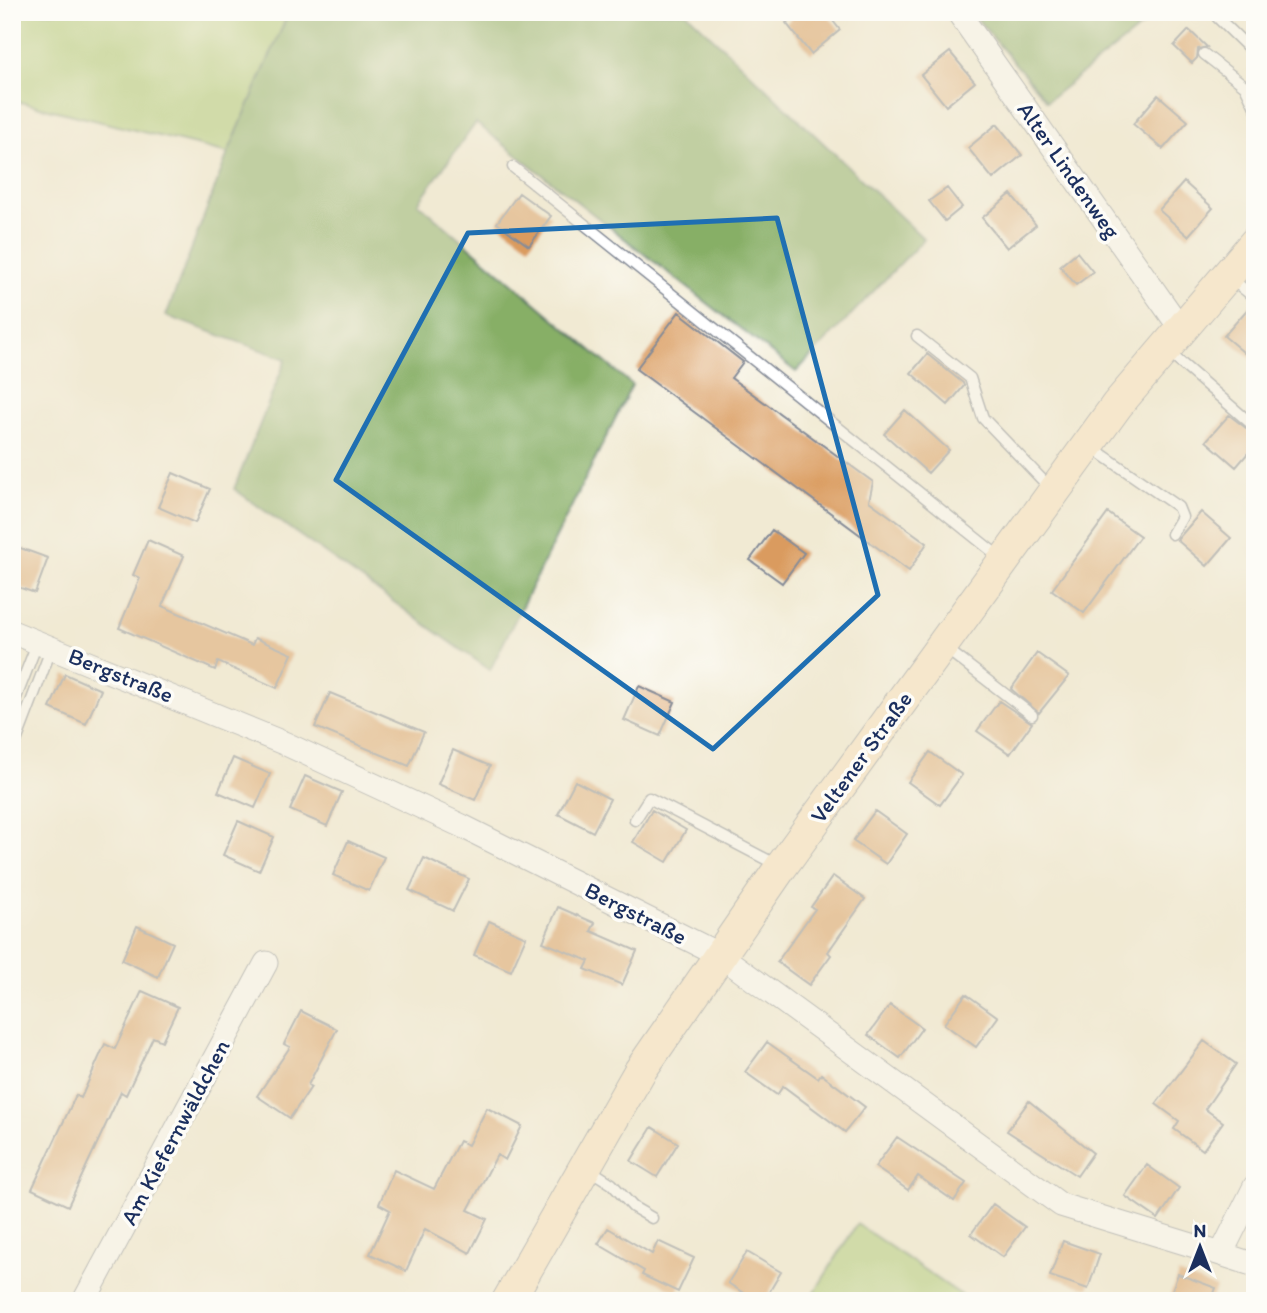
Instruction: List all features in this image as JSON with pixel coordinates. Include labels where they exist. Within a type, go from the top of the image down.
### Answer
[{"type":"main road","name":"Veltener Straße","points":[[508,1301],[640,1071],[781,867],[1088,445],[1255,243]]},
{"type":"street","name":"Alter Lindenweg","points":[[958,12],[1173,339]]},
{"type":"street","name":"Bergstraße","points":[[12,632],[286,744],[462,826],[720,955],[1061,1205],[1255,1265]]},
{"type":"street","name":"Am Kiefernwäldchen","points":[[84,1301],[266,963]]},
{"type":"street","points":[[1221,1254],[1255,1186]]},
{"type":"lane","points":[[1217,17],[1255,54]]},
{"type":"lane","points":[[1204,54],[1245,86],[1255,107]]},
{"type":"lane","points":[[513,167],[1004,561]]},
{"type":"lane","points":[[1227,275],[1255,298]]},
{"type":"lane","points":[[917,336],[970,378],[983,418],[1054,492]]},
{"type":"lane","points":[[1173,339],[1255,427]]},
{"type":"lane","points":[[1088,445],[1178,507],[1182,517],[1172,534]]},
{"type":"lane","points":[[12,708],[45,644]]},
{"type":"lane","points":[[12,752],[45,644]]},
{"type":"lane","points":[[942,645],[1032,715]]},
{"type":"lane","points":[[635,820],[649,798],[781,867]]},
{"type":"lane","points":[[584,1166],[612,1184],[633,1207],[652,1218]]},
{"type":"highlighted area","points":[[777,218],[878,595],[713,749],[336,480],[468,233]]},
{"type":"green space","points":[[12,12],[289,12],[228,153],[12,100]]},
{"type":"green space","points":[[289,12],[686,12],[924,239],[796,372],[476,123],[418,203],[632,385],[490,670],[234,489],[286,359],[166,316],[228,153]]},
{"type":"green space","points":[[971,12],[1160,12],[1047,101]]},
{"type":"green space","points":[[857,1224],[970,1301],[809,1301]]},
{"type":"building","points":[[799,12],[826,12],[840,30],[811,54],[786,23]]},
{"type":"building","points":[[1189,30],[1207,47],[1198,49],[1197,58],[1192,63],[1174,46]]},
{"type":"building","points":[[950,52],[975,82],[946,106],[921,75]]},
{"type":"building","points":[[1158,95],[1188,121],[1163,149],[1133,124]]},
{"type":"building","points":[[997,124],[1022,155],[993,179],[968,148]]},
{"type":"building","points":[[1184,182],[1213,208],[1188,236],[1159,210]]},
{"type":"building","points":[[947,188],[962,207],[945,221],[929,201]]},
{"type":"building","points":[[519,193],[551,216],[529,246],[497,223]]},
{"type":"building","points":[[1011,194],[1036,225],[1007,248],[982,218]]},
{"type":"building","points":[[1077,252],[1093,272],[1076,285],[1060,266]]},
{"type":"building","points":[[1251,305],[1255,306],[1255,362],[1224,336]]},
{"type":"building","points":[[679,312],[743,362],[731,378],[873,482],[869,501],[927,543],[909,571],[636,369]]},
{"type":"building","points":[[927,354],[963,383],[964,386],[948,405],[911,373]]},
{"type":"building","points":[[905,410],[949,450],[928,473],[884,434]]},
{"type":"building","points":[[1229,415],[1255,435],[1255,445],[1236,467],[1206,441]]},
{"type":"building","points":[[173,473],[210,489],[195,523],[158,507]]},
{"type":"building","points":[[1201,512],[1231,538],[1207,566],[1177,540]]},
{"type":"building","points":[[1108,513],[1140,536],[1084,613],[1052,590]]},
{"type":"building","points":[[772,530],[804,553],[782,583],[750,560]]},
{"type":"building","points":[[148,540],[184,556],[162,606],[252,645],[255,638],[292,654],[277,688],[218,662],[215,670],[119,628],[140,578],[133,575]]},
{"type":"building","points":[[12,545],[48,558],[35,593],[12,585]]},
{"type":"building","points":[[1037,653],[1069,676],[1039,713],[1011,689]]},
{"type":"building","points":[[65,674],[101,690],[86,724],[50,708]]},
{"type":"building","points":[[639,686],[675,702],[660,736],[624,720]]},
{"type":"building","points":[[330,693],[424,732],[409,766],[315,727]]},
{"type":"building","points":[[999,701],[1032,723],[1010,754],[977,731]]},
{"type":"building","points":[[453,750],[490,766],[475,800],[438,784]]},
{"type":"building","points":[[930,752],[962,775],[940,805],[908,782]]},
{"type":"building","points":[[233,758],[270,774],[255,808],[218,792]]},
{"type":"building","points":[[305,776],[342,792],[327,826],[290,810]]},
{"type":"building","points":[[575,781],[610,799],[593,832],[558,814]]},
{"type":"building","points":[[652,810],[686,830],[667,862],[633,842]]},
{"type":"building","points":[[875,811],[907,834],[886,864],[853,841]]},
{"type":"building","points":[[238,821],[274,837],[259,871],[223,855]]},
{"type":"building","points":[[348,841],[384,857],[369,891],[333,875]]},
{"type":"building","points":[[424,858],[469,879],[453,911],[409,890]]},
{"type":"building","points":[[833,876],[865,899],[809,985],[777,962],[815,909],[811,907]]},
{"type":"building","points":[[558,907],[595,923],[591,931],[637,951],[622,985],[585,969],[589,961],[543,942]]},
{"type":"building","points":[[489,921],[526,937],[511,971],[474,955]]},
{"type":"building","points":[[137,926],[173,943],[158,977],[122,960]]},
{"type":"building","points":[[142,991],[178,1007],[162,1041],[153,1037],[126,1095],[121,1092],[68,1206],[32,1189],[76,1095],[81,1098],[105,1044],[115,1049]]},
{"type":"building","points":[[966,994],[998,1017],[976,1047],[944,1024]]},
{"type":"building","points":[[890,1005],[922,1028],[900,1058],[868,1035]]},
{"type":"building","points":[[301,1011],[337,1029],[308,1085],[311,1087],[290,1118],[257,1096],[290,1047],[284,1044]]},
{"type":"building","points":[[1204,1041],[1236,1064],[1205,1109],[1223,1122],[1203,1150],[1174,1129],[1179,1121],[1156,1104]]},
{"type":"building","points":[[767,1042],[818,1078],[821,1074],[865,1107],[845,1132],[783,1086],[777,1095],[745,1072]]},
{"type":"building","points":[[1029,1101],[1093,1153],[1077,1176],[1007,1131]]},
{"type":"building","points":[[487,1108],[522,1126],[505,1160],[497,1155],[468,1210],[487,1219],[470,1253],[425,1229],[406,1271],[370,1254],[390,1210],[379,1204],[394,1170],[434,1189],[459,1141],[468,1145]]},
{"type":"building","points":[[652,1127],[678,1143],[657,1177],[631,1161]]},
{"type":"building","points":[[897,1137],[966,1183],[954,1201],[918,1176],[908,1190],[875,1167]]},
{"type":"building","points":[[1147,1165],[1179,1188],[1158,1219],[1125,1196]]},
{"type":"building","points":[[993,1204],[1025,1227],[1003,1257],[971,1234]]},
{"type":"building","points":[[608,1228],[652,1254],[658,1241],[694,1258],[678,1292],[642,1275],[644,1271],[598,1244]]},
{"type":"building","points":[[1063,1241],[1100,1254],[1088,1289],[1050,1276]]},
{"type":"building","points":[[747,1252],[781,1272],[764,1301],[756,1301],[728,1283]]},
{"type":"building","points":[[1178,1274],[1216,1288],[1211,1301],[1168,1301]]}]
